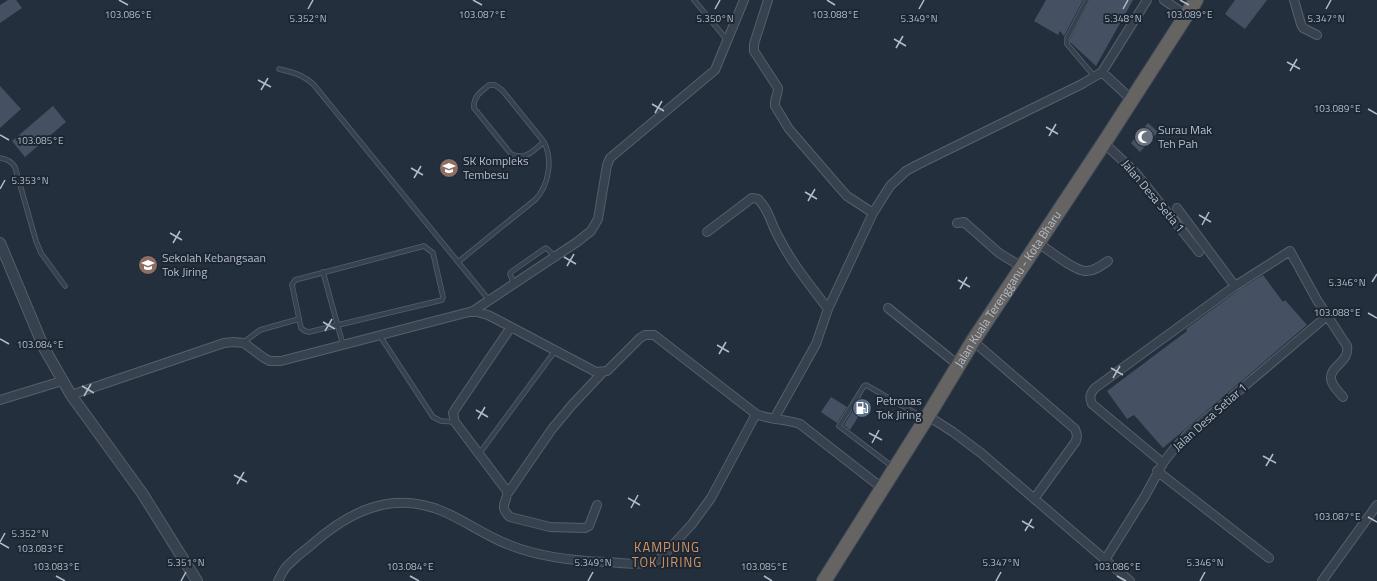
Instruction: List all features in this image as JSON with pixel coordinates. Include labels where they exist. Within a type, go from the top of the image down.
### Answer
[{"type":"highway","name":"Jalan Kuala Terengganu - Kota Bharu","points":[[824,581],[973,341],[1104,143],[1196,0]]},
{"type":"street","points":[[71,395],[224,343],[244,343],[270,361],[280,361],[473,311],[591,232],[598,219],[610,158],[715,70],[744,0]]},
{"type":"street","points":[[768,0],[754,44],[754,52],[778,88],[775,106],[789,129],[847,196],[873,213]]},
{"type":"street","points":[[774,419],[816,344],[828,309],[873,213],[890,186],[906,172],[1098,74],[1147,0]]},
{"type":"street","points":[[1164,0],[1186,15]]},
{"type":"street","points":[[1294,0],[1301,24],[1304,28],[1316,35]]},
{"type":"street","points":[[1098,74],[1132,100]]},
{"type":"street","name":"Jalan Desa Setia 1","points":[[1104,143],[1136,173],[1199,252]]},
{"type":"street","points":[[707,232],[752,198],[758,199],[766,208],[777,235],[787,251],[828,309]]},
{"type":"street","name":"Jalan Desa Setia 1","points":[[1177,208],[1234,286]]},
{"type":"street","points":[[957,222],[964,222],[999,253],[1022,267]]},
{"type":"street","points":[[0,243],[44,348],[62,381],[142,494],[197,581]]},
{"type":"street","points":[[1038,243],[1078,270],[1086,271],[1098,268],[1108,261]]},
{"type":"street","points":[[1163,463],[1092,404],[1090,398],[1091,393],[1095,388],[1234,286],[1290,251],[1327,316],[1347,346],[1348,351],[1346,357],[1332,373],[1331,378],[1332,383],[1342,397]]},
{"type":"street","points":[[888,308],[958,365]]},
{"type":"street","points":[[473,311],[488,316],[511,327],[591,370],[602,372],[611,368],[640,338],[645,335],[654,335],[756,414],[765,418],[800,424],[882,488]]},
{"type":"street","name":"Jalan Desa Setiar 1","points":[[1105,560],[1144,496],[1157,471],[1173,450],[1189,433],[1327,316]]},
{"type":"street","points":[[508,493],[455,422],[453,413],[511,327]]},
{"type":"street","points":[[973,341],[1075,429],[1076,441],[1034,499]]},
{"type":"street","points":[[597,505],[587,528],[550,527],[514,519],[508,515],[504,508],[508,493],[552,429],[602,372]]},
{"type":"street","points":[[0,400],[62,381]]},
{"type":"street","points":[[278,581],[286,567],[325,533],[366,509],[381,504],[401,502],[427,506],[442,511],[496,539],[531,552],[575,561],[641,564],[655,562],[661,558],[692,524],[711,498],[756,414]]},
{"type":"street","points":[[927,417],[966,441],[1130,581]]},
{"type":"street","points":[[1157,471],[1270,558]]},
{"type":"street","points":[[1322,581],[1377,505]]},
{"type":"lane","points":[[694,0],[728,40]]},
{"type":"lane","points":[[1087,0],[1067,38],[1067,44],[1098,74]]},
{"type":"lane","points":[[279,69],[299,74],[314,85],[490,300]]},
{"type":"lane","points":[[458,262],[536,199],[545,186],[549,158],[548,150],[544,142],[502,90],[495,85],[489,85],[476,96],[474,108],[511,154],[518,157],[525,157],[544,142]]},
{"type":"lane","points":[[0,158],[12,162],[15,167],[36,241],[42,254],[65,286]]},
{"type":"lane","points":[[424,246],[433,253],[443,297],[442,300],[309,332],[302,328],[299,319],[292,285],[295,280],[424,246]]},
{"type":"lane","points":[[514,284],[510,274],[511,272],[544,249],[546,248],[555,257]]},
{"type":"lane","points":[[323,272],[343,345]]},
{"type":"lane","points":[[244,343],[260,330],[299,319]]},
{"type":"lane","points":[[380,335],[433,417],[442,421],[455,422]]},
{"type":"lane","points":[[479,454],[555,350]]},
{"type":"lane","points":[[895,468],[839,426],[864,386],[866,385],[927,417]]},
{"type":"building","points":[[8,0],[16,0],[22,8],[0,23],[0,5]]},
{"type":"building","points":[[1046,0],[1083,0],[1064,36],[1060,31],[1058,35],[1034,21]]},
{"type":"building","points":[[1090,0],[1133,0],[1096,66],[1070,42],[1070,39]]},
{"type":"building","points":[[1235,0],[1267,0],[1245,29],[1225,14]]},
{"type":"building","points":[[0,86],[21,109],[0,128]]},
{"type":"building","points":[[53,106],[66,122],[25,157],[12,141]]},
{"type":"building","name":"Surau Mak Teh Pah","points":[[1148,123],[1158,132],[1140,152],[1131,143]]},
{"type":"building","points":[[1263,275],[1283,302],[1285,300],[1307,325],[1163,448],[1134,415],[1127,419],[1107,391],[1187,331],[1186,329],[1240,289]]},
{"type":"building","points":[[831,397],[847,407],[837,423],[821,412]]},
{"type":"building","points":[[861,397],[868,401],[850,430],[844,425]]},
{"type":"place","name":"Surau Mak Teh Pah","points":[[1144,137]]},
{"type":"place","name":"SK Kompleks Tembesu","points":[[449,168]]},
{"type":"place","name":"Sekolah Kebangsaan Tok Jiring","points":[[148,265]]},
{"type":"place","name":"Petronas Tok Jiring","points":[[862,408]]},
{"type":"district","name":"KAMPUNG TOK JIRING","points":[[667,554]]}]
